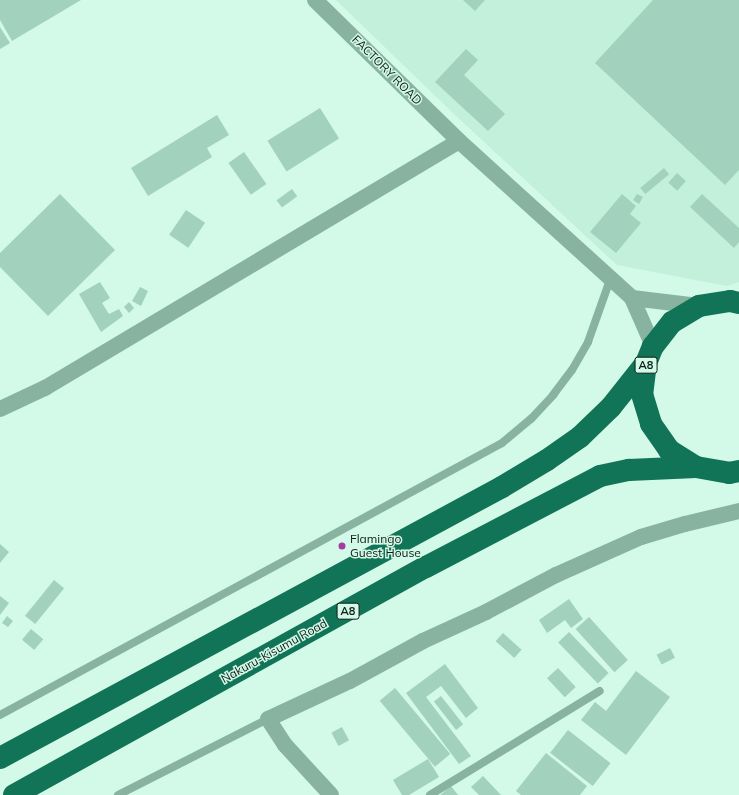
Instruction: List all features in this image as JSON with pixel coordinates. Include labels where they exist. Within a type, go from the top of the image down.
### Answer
[{"type":"highway","name":"A8","points":[[0,758],[502,487],[547,460],[580,437],[611,408],[672,322],[699,306],[730,301],[739,303]]},
{"type":"highway","name":"A8","points":[[649,354],[642,394],[651,424],[669,450],[696,467],[729,473],[739,471]]},
{"type":"highway","name":"Nakuru-Kisumu Road","points":[[14,795],[426,567],[600,476],[629,470],[696,467]]},
{"type":"street","name":"FACTORY ROAD","points":[[315,0],[459,141],[611,277],[632,298]]},
{"type":"street","points":[[0,409],[45,388],[459,141]]},
{"type":"street","points":[[649,354],[632,298],[699,306]]},
{"type":"street","points":[[331,795],[285,745],[268,719],[350,681],[423,641],[486,612],[556,575],[634,540],[685,524],[739,511]]},
{"type":"lane","points":[[0,715],[502,443],[531,419],[553,395],[572,370],[588,342],[611,277]]},
{"type":"lane","points":[[430,795],[600,691]]},
{"type":"lane","points":[[118,795],[268,719]]},
{"type":"shaded area","points":[[336,0],[739,0],[739,282],[727,286],[617,265],[455,115]]},
{"type":"building","points":[[0,0],[81,0],[12,41],[0,20]]},
{"type":"building","points":[[463,0],[485,0],[475,11]]},
{"type":"building","points":[[653,0],[739,0],[739,170],[725,185],[595,63]]},
{"type":"building","points":[[0,27],[10,43],[0,49]]},
{"type":"building","points":[[466,49],[478,60],[464,75],[505,114],[488,131],[435,82]]},
{"type":"building","points":[[320,108],[339,139],[286,171],[267,141]]},
{"type":"building","points":[[217,115],[229,135],[207,148],[212,157],[148,196],[131,168]]},
{"type":"building","points":[[244,152],[266,184],[251,195],[228,163]]},
{"type":"building","points":[[664,168],[669,174],[645,194],[640,188]]},
{"type":"building","points":[[677,173],[686,181],[677,191],[668,183]]},
{"type":"building","points":[[292,189],[297,196],[282,207],[277,200]]},
{"type":"building","points":[[60,194],[115,250],[48,316],[0,267],[0,253]]},
{"type":"building","points":[[622,194],[636,206],[630,214],[641,223],[616,253],[590,232]]},
{"type":"building","points":[[637,194],[643,197],[639,204],[633,200]]},
{"type":"building","points":[[702,194],[739,228],[739,242],[734,248],[690,207]]},
{"type":"building","points":[[186,210],[205,223],[188,248],[169,235]]},
{"type":"building","points":[[100,282],[110,298],[102,303],[109,314],[119,309],[123,316],[101,332],[79,294]]},
{"type":"building","points":[[140,287],[148,291],[141,306],[132,301]]},
{"type":"building","points":[[129,302],[134,308],[129,313],[124,307]]},
{"type":"building","points":[[0,544],[9,552],[0,563]]},
{"type":"building","points":[[54,580],[64,588],[35,624],[25,616]]},
{"type":"building","points":[[0,596],[9,603],[0,615]]},
{"type":"building","points":[[569,599],[583,619],[571,628],[565,620],[547,633],[539,620]]},
{"type":"building","points":[[7,616],[13,621],[8,627],[2,623]]},
{"type":"building","points":[[589,617],[628,660],[614,672],[576,629]]},
{"type":"building","points":[[31,629],[43,639],[34,650],[22,640]]},
{"type":"building","points":[[569,632],[609,673],[598,683],[558,642]]},
{"type":"building","points":[[503,633],[522,650],[514,658],[496,641]]},
{"type":"building","points":[[670,648],[675,658],[662,665],[657,655]]},
{"type":"building","points":[[445,664],[478,708],[466,718],[441,686],[426,697],[471,756],[459,764],[406,693]]},
{"type":"building","points":[[558,668],[576,687],[565,697],[547,678]]},
{"type":"building","points":[[636,671],[670,697],[626,755],[581,720],[595,702],[606,711]]},
{"type":"building","points":[[395,688],[450,754],[435,767],[380,701]]},
{"type":"building","points":[[441,696],[463,724],[456,730],[434,702]]},
{"type":"building","points":[[342,727],[349,740],[338,746],[331,733]]},
{"type":"building","points":[[568,730],[611,763],[593,786],[550,753]]},
{"type":"building","points":[[546,753],[587,786],[580,795],[521,795],[516,791]]},
{"type":"building","points":[[428,759],[439,777],[409,795],[402,795],[393,780]]},
{"type":"building","points":[[483,776],[501,795],[479,795],[471,787]]},
{"type":"building","points":[[451,786],[458,795],[440,795]]},
{"type":"place","name":"Flamingo Guest House","points":[[342,546]]}]
